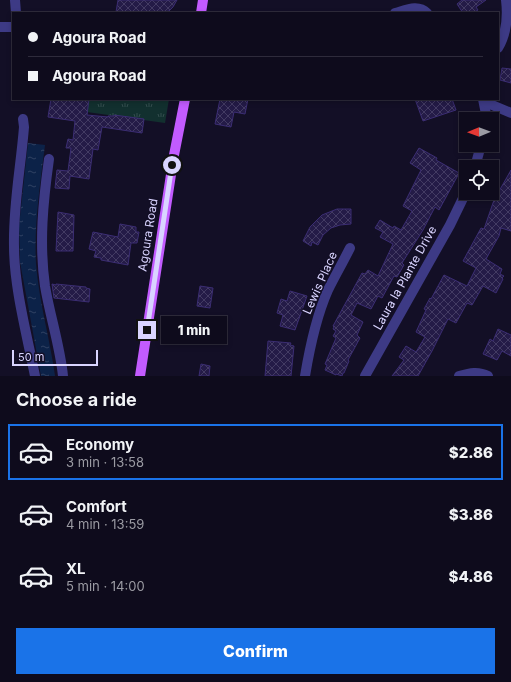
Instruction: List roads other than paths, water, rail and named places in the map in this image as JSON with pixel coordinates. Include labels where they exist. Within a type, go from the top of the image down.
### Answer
[{"type":"main road","points":[[201,12],[203,0]]},
{"type":"main road","name":"Agoura Road","points":[[140,376],[174,155],[185,100]]},
{"type":"street","points":[[15,0],[16,12]]},
{"type":"street","points":[[499,46],[506,30],[508,16],[506,0]]},
{"type":"street","points":[[400,12],[418,8],[427,12]]},
{"type":"street","points":[[0,27],[12,27]]},
{"type":"street","points":[[485,112],[484,100],[511,113]]},
{"type":"street","points":[[23,119],[24,127],[14,221],[14,247],[16,280],[35,376]]},
{"type":"street","points":[[49,159],[42,220],[42,260],[49,310],[63,376]]},
{"type":"street","name":"Laura la Plante Drive","points":[[365,376],[450,225],[462,200]]},
{"type":"street","name":"Lewis Place","points":[[305,376],[311,342],[328,290],[350,248]]},
{"type":"street","points":[[459,376],[481,372],[488,376]]},
{"type":"water","points":[[28,143],[45,145],[39,190],[36,264],[55,376],[41,376],[20,262],[19,226]]}]
